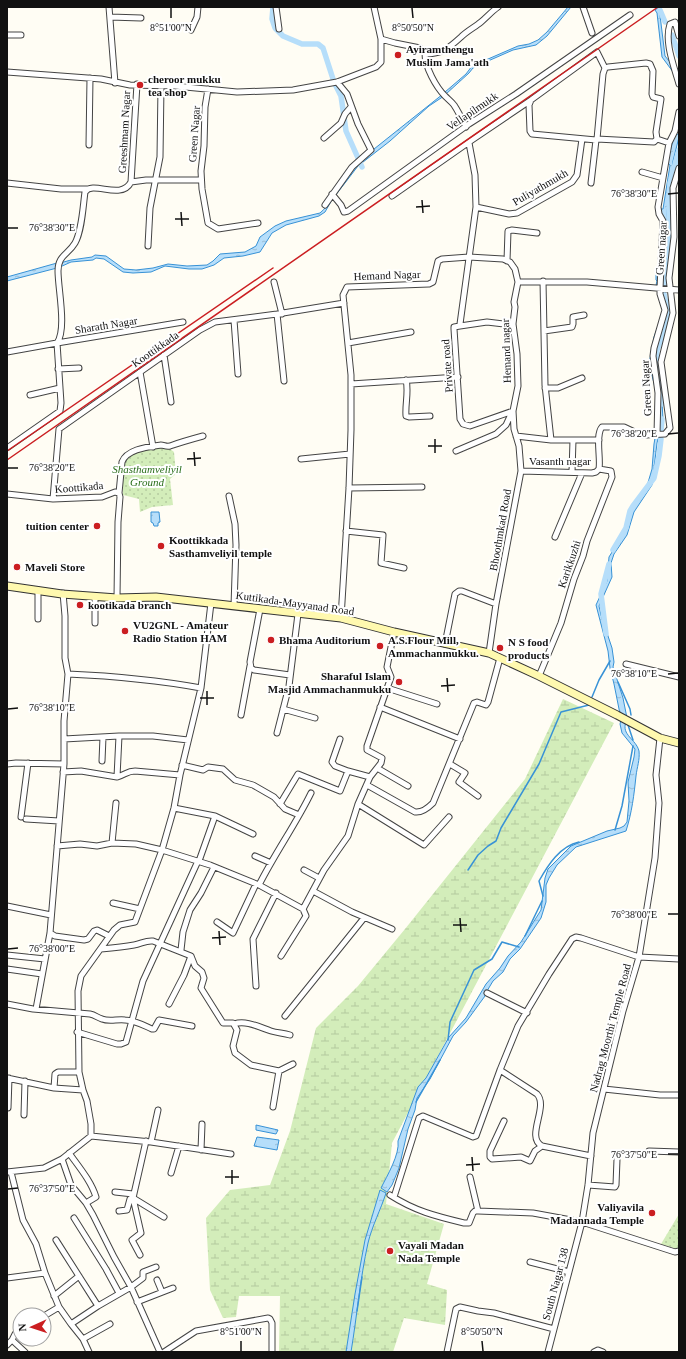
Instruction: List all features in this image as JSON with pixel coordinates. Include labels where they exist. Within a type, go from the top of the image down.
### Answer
[{"type":"main road","name":"Kuttikada-Mayyanad Road","points":[[7,586],[117,598],[156,597],[341,618],[394,632],[489,653],[617,714],[660,738],[679,743]]},
{"type":"street","points":[[109,7],[115,82]]},
{"type":"street","points":[[191,30],[197,17],[198,7]]},
{"type":"street","points":[[276,7],[279,29]]},
{"type":"street","points":[[7,72],[90,78],[115,82],[237,92],[292,90],[338,82],[376,66],[381,62],[382,39],[374,7]]},
{"type":"street","points":[[382,39],[420,48],[426,54],[440,53],[455,44],[461,37],[498,7]]},
{"type":"street","points":[[583,7],[592,33]]},
{"type":"street","name":"Vellapilmukk","points":[[332,194],[344,212],[348,211],[466,127],[630,15]]},
{"type":"street","points":[[110,17],[141,18]]},
{"type":"street","points":[[679,36],[676,24],[675,22],[672,22],[669,26],[669,51],[679,84]]},
{"type":"street","points":[[7,35],[21,35]]},
{"type":"street","points":[[392,196],[531,100],[597,52],[605,68],[603,74],[597,140],[591,183]]},
{"type":"street","points":[[426,54],[425,60],[432,76],[455,107],[466,127]]},
{"type":"street","points":[[605,68],[646,63],[650,64],[652,68],[652,94],[653,97],[661,99],[656,132],[657,139]]},
{"type":"street","points":[[89,145],[90,78]]},
{"type":"street","points":[[325,205],[352,167],[371,150],[358,124],[346,94],[338,82]]},
{"type":"street","name":"Greeshmam Nagar","points":[[88,189],[123,190],[131,182],[137,84]]},
{"type":"street","points":[[148,246],[150,208],[160,157],[161,86]]},
{"type":"street","name":"Green Nagar","points":[[208,89],[205,107],[204,146],[201,170],[201,180],[208,223],[218,229],[258,223]]},
{"type":"street","points":[[531,100],[529,105],[530,131],[532,134],[597,140],[654,142],[657,139]]},
{"type":"street","points":[[324,138],[340,123],[352,107]]},
{"type":"street","points":[[677,132],[679,112]]},
{"type":"street","name":"Green Nagar","points":[[658,434],[658,393],[653,356],[665,310],[660,294],[663,221],[659,214],[658,207],[669,143],[677,132]]},
{"type":"street","name":"Puliyathmukh","points":[[476,206],[508,214],[517,213],[572,182],[575,180],[582,139]]},
{"type":"street","points":[[657,139],[669,143]]},
{"type":"street","name":"Private road","points":[[460,326],[476,206],[475,175],[469,143]]},
{"type":"street","name":"Green nagar","points":[[598,440],[600,429],[606,426],[624,427],[641,435],[665,434],[670,428],[660,362],[673,313],[669,278],[674,237],[673,188],[679,168]]},
{"type":"street","points":[[642,172],[663,178]]},
{"type":"street","points":[[131,182],[146,180],[201,180]]},
{"type":"street","points":[[7,183],[61,189],[88,189]]},
{"type":"street","points":[[7,448],[60,410],[61,403],[57,343],[61,334],[58,264],[60,259],[75,243],[80,227],[85,192],[88,189]]},
{"type":"street","points":[[507,261],[508,231],[512,230],[537,233]]},
{"type":"street","points":[[469,257],[503,259],[510,262],[515,269],[518,282],[587,282],[679,290]]},
{"type":"street","name":"Hemand Nagar","points":[[341,618],[349,488],[351,384],[343,295],[347,287],[429,284],[432,282],[438,261],[442,259],[469,257]]},
{"type":"street","points":[[543,281],[545,388],[551,440]]},
{"type":"street","points":[[274,282],[280,314],[284,381]]},
{"type":"street","name":"Hemand nagar","points":[[513,411],[518,386],[513,325],[515,307],[514,302],[518,282]]},
{"type":"street","name":"Koottikkada","points":[[53,499],[59,429],[200,330],[213,323],[280,314],[344,303]]},
{"type":"street","points":[[544,331],[572,327],[573,317],[584,315]]},
{"type":"street","points":[[234,320],[238,374]]},
{"type":"street","name":"Sharath Nagar","points":[[57,343],[183,322]]},
{"type":"street","name":"Private road","points":[[513,325],[487,322],[454,327],[460,419],[463,424],[473,426],[513,411]]},
{"type":"street","points":[[348,343],[411,332]]},
{"type":"street","points":[[7,352],[57,343]]},
{"type":"street","points":[[164,355],[171,402]]},
{"type":"street","points":[[58,369],[79,368]]},
{"type":"street","points":[[140,372],[153,447]]},
{"type":"street","points":[[351,384],[458,377]]},
{"type":"street","points":[[545,388],[558,388],[582,378]]},
{"type":"street","points":[[406,380],[408,390],[406,416],[430,416]]},
{"type":"street","points":[[30,395],[60,388]]},
{"type":"street","points":[[456,451],[496,434],[506,425],[513,411]]},
{"type":"street","name":"Bhoothmkad Road","points":[[489,653],[496,604],[521,471],[519,446],[514,429],[513,411]]},
{"type":"street","points":[[118,493],[124,458],[129,452],[161,445],[167,446],[203,436]]},
{"type":"street","points":[[516,436],[551,440],[598,440],[599,469]]},
{"type":"street","points":[[572,472],[573,440]]},
{"type":"street","points":[[301,459],[350,454]]},
{"type":"street","name":"Vasanth nagar","points":[[521,471],[582,473],[596,472],[599,469]]},
{"type":"street","name":"Karikkuzhi","points":[[540,676],[561,623],[574,579],[612,477],[611,471],[599,469]]},
{"type":"street","points":[[555,537],[582,473]]},
{"type":"street","points":[[349,488],[422,487]]},
{"type":"street","name":"Koottikada","points":[[7,494],[53,499],[102,497],[115,492],[118,493],[120,497],[118,522],[117,598]]},
{"type":"street","points":[[230,496],[235,524],[236,545],[234,606]]},
{"type":"street","points":[[346,531],[383,535],[381,563],[404,568]]},
{"type":"street","points":[[38,590],[38,619]]},
{"type":"street","points":[[445,644],[455,594],[457,592],[462,591],[496,604]]},
{"type":"street","points":[[36,1009],[50,933],[64,764],[64,721],[68,674],[65,658],[63,593]]},
{"type":"street","points":[[94,596],[95,624]]},
{"type":"street","points":[[91,1136],[91,1124],[87,1101],[82,1090],[79,1072],[78,991],[81,976],[114,930],[120,925],[135,922],[162,850],[174,808],[182,765],[201,688],[211,603]]},
{"type":"street","points":[[241,715],[260,609]]},
{"type":"street","points":[[277,733],[290,675],[298,614]]},
{"type":"street","points":[[303,909],[319,878],[348,836],[358,804],[370,777],[381,763],[382,758],[367,750],[367,746],[391,677],[387,667],[394,632]]},
{"type":"street","points":[[367,785],[412,811],[421,811],[433,802],[474,703],[477,702],[486,705],[488,702],[500,658]]},
{"type":"street","points":[[626,664],[679,677]]},
{"type":"street","points":[[250,666],[254,670],[290,675]]},
{"type":"street","points":[[68,674],[167,682],[201,688]]},
{"type":"street","points":[[387,688],[437,704]]},
{"type":"street","points":[[380,707],[460,739]]},
{"type":"street","points":[[283,709],[315,718]]},
{"type":"street","points":[[117,777],[119,736]]},
{"type":"street","points":[[64,739],[153,736],[188,740]]},
{"type":"street","points":[[102,761],[103,737]]},
{"type":"street","name":"Nadrag Moorthi Temple Road","points":[[582,1222],[588,1185],[593,1133],[623,1011],[639,957],[655,858],[659,803],[656,775],[660,738]]},
{"type":"street","points":[[340,739],[332,762],[335,766],[370,777]]},
{"type":"street","points":[[28,763],[23,818],[59,821]]},
{"type":"street","points":[[7,764],[64,764]]},
{"type":"street","points":[[450,764],[465,773],[459,782],[478,796]]},
{"type":"street","points":[[182,765],[203,770],[208,767],[223,770],[235,780],[253,785],[274,797],[285,809],[299,815]]},
{"type":"street","points":[[377,768],[408,786]]},
{"type":"street","points":[[63,772],[81,771],[117,777],[128,771],[180,775]]},
{"type":"street","points":[[280,804],[298,774],[340,791],[348,771]]},
{"type":"street","points":[[216,922],[233,933],[258,884],[293,828],[311,793]]},
{"type":"street","points":[[112,843],[116,803]]},
{"type":"street","points":[[358,804],[424,845],[449,817]]},
{"type":"street","points":[[174,808],[215,816],[253,834]]},
{"type":"street","points":[[78,1032],[121,1044],[126,1042],[143,981],[178,907],[198,861],[215,816]]},
{"type":"street","points":[[57,846],[80,844],[97,846],[112,843],[136,844],[198,861],[258,884],[303,909],[306,916],[281,956]]},
{"type":"street","points":[[255,856],[271,863]]},
{"type":"street","points":[[181,950],[183,932],[190,910],[201,893],[214,867]]},
{"type":"street","points":[[304,870],[319,878]]},
{"type":"street","points":[[313,891],[364,918],[392,929]]},
{"type":"street","points":[[256,986],[253,939],[276,893]]},
{"type":"street","points":[[113,903],[140,909]]},
{"type":"street","points":[[7,906],[51,916]]},
{"type":"street","points":[[285,1016],[364,918]]},
{"type":"street","points":[[50,933],[55,936],[84,940],[88,939],[94,931],[97,930],[109,936]]},
{"type":"street","points":[[679,959],[639,957],[576,937],[572,939],[548,974],[518,1026],[476,1136],[473,1137],[422,1116],[419,1118],[392,1196],[416,1210],[432,1216],[464,1223],[469,1223],[475,1211],[533,1213],[582,1222],[675,1252],[679,1250]]},
{"type":"street","points":[[101,949],[132,946],[147,940],[191,956],[195,966],[202,972],[204,978],[201,988],[223,1023],[256,1025],[271,1031],[290,1035]]},
{"type":"street","points":[[7,955],[45,959]]},
{"type":"street","points":[[169,1004],[184,975],[191,956]]},
{"type":"street","points":[[7,969],[42,974]]},
{"type":"street","points":[[488,993],[526,1013]]},
{"type":"street","points":[[7,1004],[36,1009],[90,1014],[110,1021],[132,1021],[152,1029],[154,1029],[159,1020],[192,1026]]},
{"type":"street","points":[[234,1024],[236,1030],[233,1046],[235,1053],[251,1065],[279,1071],[293,1064]]},
{"type":"street","points":[[500,1070],[540,1096],[536,1142],[542,1146],[591,1156]]},
{"type":"street","points":[[273,1107],[279,1071]]},
{"type":"street","points":[[54,1088],[55,1074],[58,1072],[79,1072]]},
{"type":"street","points":[[8,1108],[8,1078],[54,1088],[82,1090]]},
{"type":"street","points":[[24,1115],[25,1081]]},
{"type":"street","points":[[604,1089],[660,1095],[679,1095]]},
{"type":"street","points":[[119,1211],[127,1210],[130,1199],[133,1196],[158,1110]]},
{"type":"street","points":[[504,1121],[490,1151],[490,1157],[492,1159],[521,1157],[530,1161],[535,1150],[542,1146]]},
{"type":"street","points":[[201,1150],[202,1124]]},
{"type":"street","points":[[89,1352],[83,1339],[59,1307],[54,1296],[36,1244],[23,1220],[9,1172],[44,1168],[62,1159],[91,1136],[148,1141],[231,1154]]},
{"type":"street","points":[[171,1174],[179,1146]]},
{"type":"street","points":[[649,1151],[679,1152]]},
{"type":"street","points":[[69,1153],[88,1179],[95,1192],[96,1197],[86,1203]]},
{"type":"street","points":[[62,1159],[71,1185],[86,1203],[131,1287],[160,1352]]},
{"type":"street","points":[[588,1185],[615,1187],[618,1159]]},
{"type":"street","points":[[470,1177],[478,1211]]},
{"type":"street","points":[[115,1192],[133,1196],[164,1217]]},
{"type":"street","points":[[133,1196],[141,1233],[132,1240],[140,1255]]},
{"type":"street","points":[[74,1218],[119,1293]]},
{"type":"street","name":"South Nagar 138","points":[[548,1352],[582,1222]]},
{"type":"street","points":[[56,1240],[98,1306]]},
{"type":"street","points":[[530,1262],[569,1272]]},
{"type":"street","points":[[71,1324],[131,1287],[143,1278],[143,1272],[156,1267]]},
{"type":"street","points":[[7,1278],[45,1273]]},
{"type":"street","points":[[54,1296],[79,1276]]},
{"type":"street","points":[[156,1280],[162,1292]]},
{"type":"street","points":[[137,1302],[172,1288]]},
{"type":"street","points":[[52,1311],[59,1307]]},
{"type":"street","points":[[447,1352],[456,1309],[460,1307],[494,1313],[554,1329]]},
{"type":"street","points":[[164,1352],[196,1331],[268,1318],[272,1323],[272,1352]]},
{"type":"street","points":[[83,1339],[110,1324]]},
{"type":"street","points":[[7,1345],[12,1340]]},
{"type":"street","points":[[594,1352],[598,1350],[603,1352]]},
{"type":"green space","name":"Shasthamveliyil Ground","points":[[164,447],[169,448],[174,452],[176,474],[170,479],[173,505],[152,507],[140,512],[139,499],[123,495],[123,474],[125,463],[130,455],[141,451]]},
{"type":"green space","points":[[563,699],[614,723],[392,1143],[386,1204],[444,1224],[427,1284],[447,1290],[445,1325],[404,1318],[393,1352],[279,1352],[280,1296],[239,1296],[236,1317],[223,1318],[210,1290],[206,1218],[230,1190],[270,1185],[290,1131],[316,1028],[358,986],[525,779]]},
{"type":"green space","points":[[679,1214],[679,1247],[677,1249],[661,1244]]},
{"type":"water","points":[[568,7],[571,7],[547,36],[536,45],[513,50],[473,68],[446,94],[445,92],[466,74],[472,66],[518,46],[529,44],[538,40],[547,32]]},
{"type":"water","points":[[659,7],[665,56],[679,73],[679,77],[676,76],[662,57],[657,13],[655,10]]},
{"type":"water","points":[[443,94],[444,96],[429,106],[390,141],[358,166],[335,196],[340,184],[364,157]]},
{"type":"water","points":[[675,133],[679,135],[679,137],[673,161],[668,200],[667,242],[660,285],[656,285],[656,273],[660,257],[661,209],[663,209],[670,165],[667,163]]},
{"type":"water","points":[[333,198],[325,212],[319,216],[286,225],[272,233],[260,252],[224,258],[214,265],[202,269],[165,266],[151,272],[123,272],[104,259],[96,258],[93,260],[71,262],[60,267],[60,263],[92,257],[95,255],[106,256],[124,269],[136,270],[168,264],[187,266],[207,265],[220,254],[245,252],[256,246],[260,237],[275,226],[286,221],[320,213]]},
{"type":"water","points":[[57,263],[57,268],[7,281],[7,277]]},
{"type":"water","points":[[662,288],[668,311],[658,337],[653,358],[662,403],[663,419],[657,443],[652,485],[634,512],[627,535],[614,554],[611,563],[612,577],[599,606],[612,648],[614,662],[613,667],[623,698],[627,718],[620,714],[610,668],[608,651],[596,605],[607,581],[609,557],[622,536],[631,511],[647,486],[652,469],[656,432],[656,391],[649,364],[654,337],[663,312],[661,297]]},
{"type":"water","points":[[151,512],[159,512],[160,522],[158,523],[158,526],[154,526],[151,522]]},
{"type":"water","points":[[621,720],[626,722],[625,726],[627,734],[635,743],[639,751],[639,760],[630,817],[626,831],[576,847],[557,865],[546,885],[546,902],[541,918],[520,949],[510,959],[503,972],[493,981],[487,991],[485,991],[485,996],[466,1022],[453,1036],[430,1079],[417,1098],[399,1168],[392,1185],[387,1192],[381,1188],[395,1158],[398,1141],[418,1087],[426,1078],[449,1037],[466,1018],[486,984],[521,942],[541,910],[545,878],[548,869],[571,846],[607,831],[620,828],[627,822],[629,801],[628,782],[635,749],[622,733],[620,724]]},
{"type":"water","points":[[256,1125],[278,1130],[276,1134],[256,1130]]},
{"type":"water","points":[[257,1137],[279,1140],[277,1150],[254,1146]]},
{"type":"water","points":[[380,1190],[386,1193],[368,1243],[351,1352],[346,1352],[365,1240]]},
{"type":"waterway","points":[[273,7],[272,19],[275,28],[283,36],[302,44],[318,44],[323,48],[334,82],[341,96],[346,131],[362,167]]},
{"type":"waterway","points":[[660,10],[665,22]]},
{"type":"waterway","points":[[672,35],[679,56]]},
{"type":"waterway","points":[[664,285],[671,239],[669,217],[670,183],[679,150]]},
{"type":"waterway","points":[[657,368],[657,350],[669,317],[664,294]]},
{"type":"waterway","points":[[659,379],[662,404]]},
{"type":"waterway","points":[[661,431],[662,419]]},
{"type":"waterway","points":[[613,550],[626,528],[630,511],[654,478],[661,439]]},
{"type":"waterway","points":[[606,634],[601,594],[609,564]]},
{"type":"waterway","points":[[592,697],[599,680],[610,661]]},
{"type":"waterway","points":[[618,682],[630,709],[631,715]]},
{"type":"waterway","points":[[468,870],[478,855],[496,841],[501,828],[539,764],[561,712],[589,705]]},
{"type":"waterway","points":[[628,725],[633,740]]},
{"type":"waterway","points":[[615,830],[622,806],[633,746]]},
{"type":"waterway","points":[[543,896],[539,881],[546,869],[560,852],[572,844],[579,842]]},
{"type":"waterway","points":[[525,936],[542,901]]},
{"type":"waterway","points":[[448,1040],[450,1022],[474,970],[492,959],[502,942],[519,947]]},
{"type":"waterway","points":[[416,1102],[440,1060]]},
{"type":"waterway","points":[[357,1311],[362,1277]]},
{"type":"railway","points":[[7,460],[658,7]]},
{"type":"railway","points":[[7,451],[273,268]]},
{"type":"place","name":"Ayiramthengu Muslim Jama'ath","points":[[398,55]]},
{"type":"place","name":"cheroor mukku tea shop","points":[[140,85]]},
{"type":"place","name":"tuition center","points":[[97,526]]},
{"type":"place","name":"Koottikkada Sasthamveliyil temple","points":[[161,546]]},
{"type":"place","name":"Maveli Store","points":[[17,567]]},
{"type":"place","name":"kootikada branch","points":[[80,605]]},
{"type":"place","name":"VU2GNL - Amateur Radio Station HAM","points":[[125,631]]},
{"type":"place","name":"Bhama Auditorium","points":[[271,640]]},
{"type":"place","name":"A.S.Flour Mill, Ammachanmukku.","points":[[380,646]]},
{"type":"place","name":"N S food products","points":[[500,648]]},
{"type":"place","name":"Sharaful Islam Masjid Ammachanmukku","points":[[399,682]]},
{"type":"place","name":"Valiyavila Madannada Temple","points":[[652,1213]]},
{"type":"place","name":"Vayali Madan Nada Temple","points":[[390,1251]]}]
